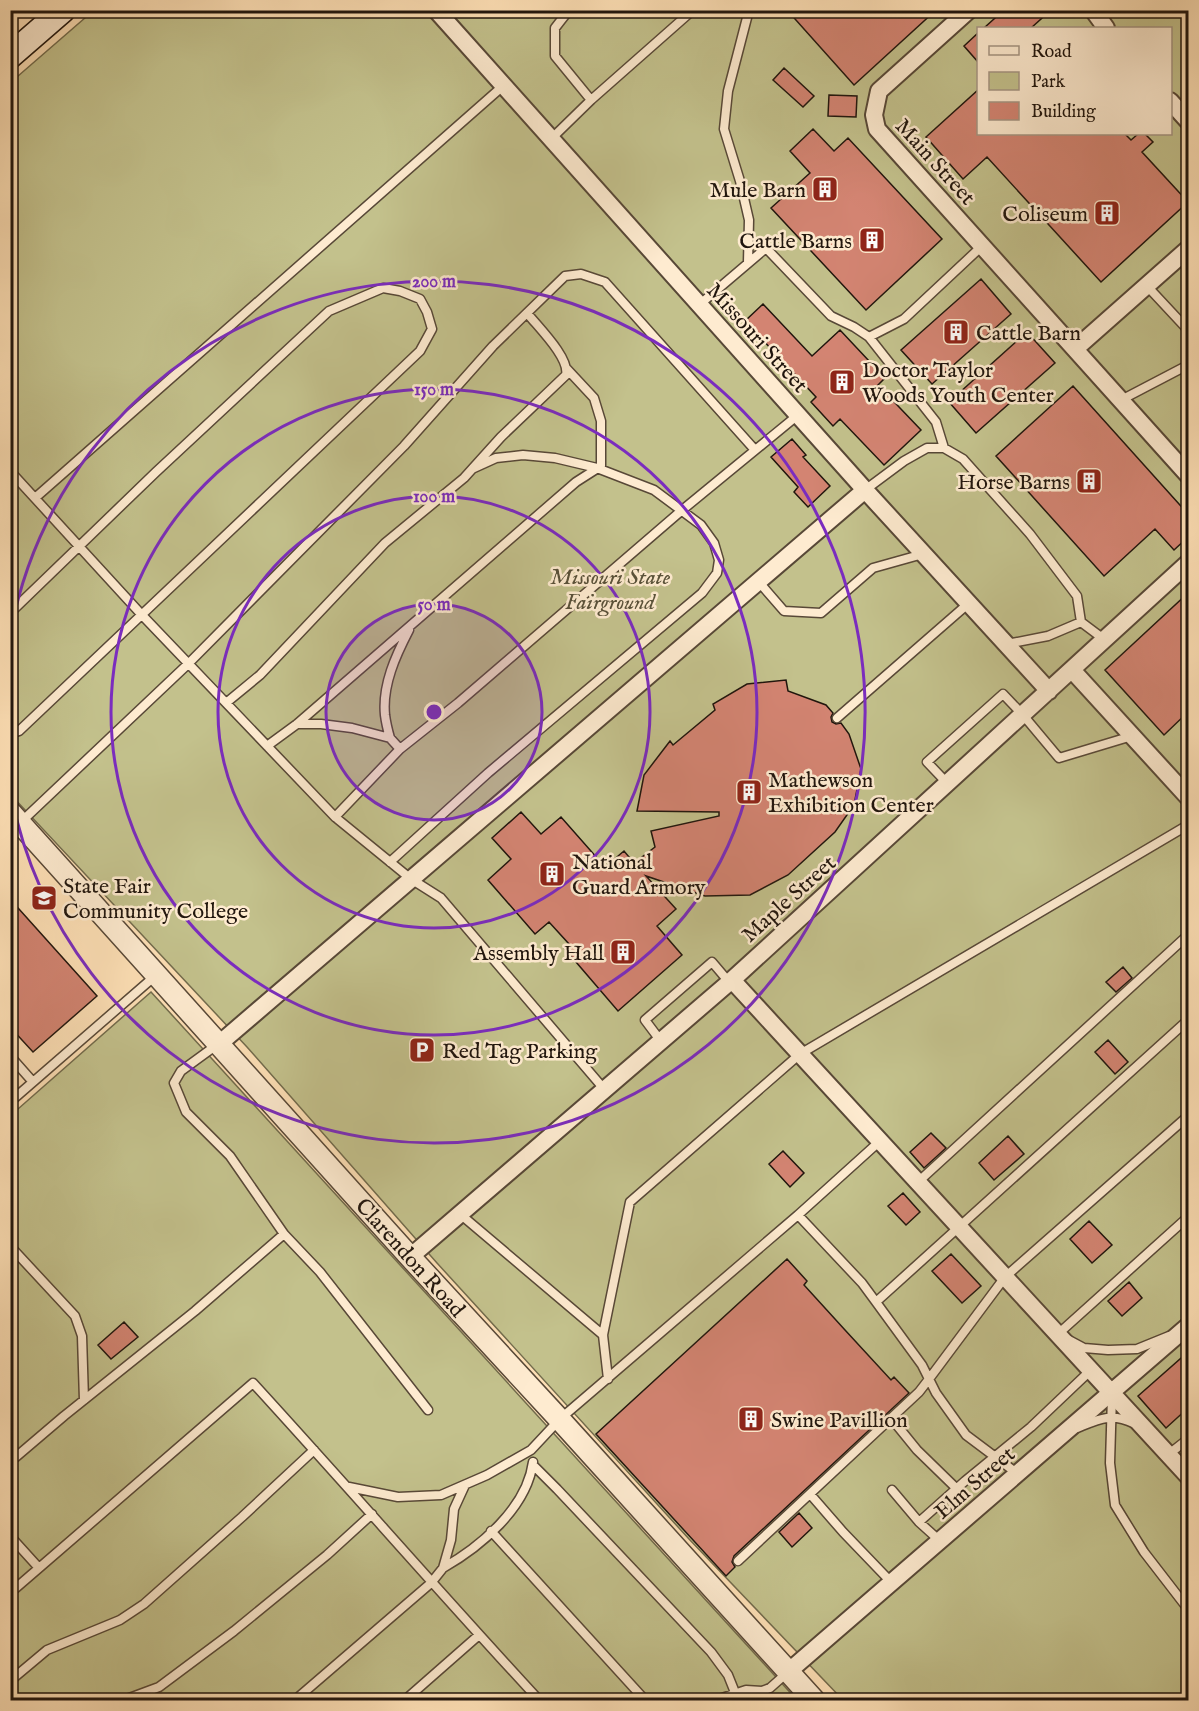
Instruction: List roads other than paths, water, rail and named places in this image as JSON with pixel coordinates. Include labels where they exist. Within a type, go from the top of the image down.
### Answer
[{"type":"main road","points":[[10,56],[63,10]]},
{"type":"street","name":"Missouri Street","points":[[436,10],[865,490],[1049,690]]},
{"type":"street","name":"Main Street","points":[[969,10],[879,91],[874,116],[877,129],[1188,475]]},
{"type":"street","points":[[1093,10],[1106,27]]},
{"type":"street","points":[[1075,349],[1188,249]]},
{"type":"street","points":[[219,1044],[865,490]]},
{"type":"street","name":"Maple Street","points":[[410,1257],[730,981],[1188,563]]},
{"type":"street","points":[[1072,670],[1188,797]]},
{"type":"street","name":"Clarendon Road","points":[[16,817],[410,1257],[560,1419],[814,1701]]},
{"type":"street","points":[[730,981],[800,1054],[1188,1476]]},
{"type":"street","name":"Elm Street","points":[[788,1672],[1113,1394],[1187,1327]]},
{"type":"lane","points":[[569,10],[555,28],[555,56],[591,100]]},
{"type":"lane","points":[[551,139],[591,100],[693,10]]},
{"type":"lane","points":[[748,263],[749,220],[724,129],[728,91],[749,10]]},
{"type":"lane","points":[[35,498],[503,86]]},
{"type":"lane","points":[[869,337],[904,319],[982,246]]},
{"type":"lane","points":[[699,305],[766,248],[831,316],[869,337],[936,422],[944,448]]},
{"type":"lane","points":[[16,817],[188,664],[404,446],[493,346],[565,276],[581,274],[605,282],[755,450]]},
{"type":"lane","points":[[1147,286],[1188,330]]},
{"type":"lane","points":[[10,613],[328,311],[383,288],[400,291],[420,299],[432,329],[420,351],[19,731],[10,734]]},
{"type":"lane","points":[[267,746],[297,724],[576,482],[600,466],[601,421],[594,398],[567,369],[560,355],[527,313]]},
{"type":"lane","points":[[1121,400],[1188,364]]},
{"type":"lane","points":[[226,703],[260,675],[385,543],[464,478],[501,437],[566,375],[567,369]]},
{"type":"lane","points":[[335,817],[400,749],[467,696],[681,511],[798,415]]},
{"type":"lane","points":[[865,490],[904,461],[927,448],[944,448],[963,459],[1030,534],[1077,596],[1081,622],[1105,640]]},
{"type":"lane","points":[[390,862],[488,773],[702,593],[717,573],[719,560],[714,543],[700,525],[654,490],[597,468],[555,458],[523,455],[496,458],[474,468]]},
{"type":"lane","points":[[10,471],[141,614],[335,817],[411,879],[441,898],[604,1089]]},
{"type":"lane","points":[[758,581],[784,611],[821,613],[873,568],[924,554]]},
{"type":"lane","points":[[837,718],[969,603]]},
{"type":"lane","points":[[1007,644],[1048,636],[1081,622]]},
{"type":"lane","points":[[400,749],[390,738],[385,714],[386,693],[395,657],[411,626]]},
{"type":"lane","points":[[947,783],[927,762],[1003,694],[1059,758],[1132,736]]},
{"type":"lane","points":[[297,724],[352,728],[390,738]]},
{"type":"lane","points":[[608,1378],[603,1335],[630,1202],[800,1054],[1188,825]]},
{"type":"lane","points":[[918,1182],[1188,935]]},
{"type":"lane","points":[[660,1040],[645,1020],[712,962],[730,981]]},
{"type":"lane","points":[[10,1102],[156,975]]},
{"type":"lane","points":[[876,1302],[1188,1020]]},
{"type":"lane","points":[[219,1044],[181,1071],[174,1083],[186,1112],[230,1156],[284,1234],[320,1272],[428,1410]]},
{"type":"lane","points":[[10,1056],[33,1082]]},
{"type":"lane","points":[[738,1561],[919,1392],[1005,1277],[1188,1116]]},
{"type":"lane","points":[[348,1487],[398,1497],[441,1496],[487,1475],[531,1450],[560,1419],[798,1215],[880,1141]]},
{"type":"lane","points":[[459,1214],[603,1335]]},
{"type":"lane","points":[[798,1215],[862,1283],[922,1365],[936,1393],[966,1435],[1018,1474]]},
{"type":"lane","points":[[1187,1327],[1137,1349],[1084,1348],[1057,1334],[1188,1217]]},
{"type":"lane","points":[[10,1462],[195,1311],[284,1234]]},
{"type":"lane","points":[[10,1246],[75,1316],[82,1336],[84,1400]]},
{"type":"lane","points":[[919,1522],[1030,1427],[1091,1370]]},
{"type":"lane","points":[[10,1593],[253,1383],[538,1701]]},
{"type":"lane","points":[[1113,1394],[1110,1463],[1115,1505],[1144,1552],[1188,1609]]},
{"type":"lane","points":[[1068,1432],[1101,1418],[1112,1417],[1123,1418],[1145,1429]]},
{"type":"lane","points":[[891,1418],[917,1450],[956,1488]]},
{"type":"lane","points":[[1168,1454],[1188,1440]]},
{"type":"lane","points":[[10,1681],[47,1650],[120,1620],[144,1604],[243,1517],[314,1450]]},
{"type":"lane","points":[[295,1701],[431,1583],[443,1568],[462,1557],[503,1521],[520,1499],[533,1465],[531,1450]]},
{"type":"lane","points":[[533,1465],[711,1652],[728,1675],[736,1697]]},
{"type":"lane","points":[[443,1568],[451,1540],[453,1509],[465,1485]]},
{"type":"lane","points":[[892,1490],[919,1522],[940,1541]]},
{"type":"lane","points":[[810,1494],[892,1583]]},
{"type":"lane","points":[[124,1701],[159,1686],[234,1631],[327,1555],[372,1514]]},
{"type":"lane","points":[[491,1532],[645,1701]]},
{"type":"lane","points":[[10,1536],[39,1568]]},
{"type":"lane","points":[[405,1701],[479,1635]]},
{"type":"lane","points":[[716,1701],[736,1697],[746,1690],[762,1691],[770,1688],[788,1672]]},
{"type":"place","name":"Mule Barn","points":[[825,189]]},
{"type":"place","name":"Coliseum","points":[[1107,213]]},
{"type":"place","name":"Cattle Barns","points":[[872,240]]},
{"type":"place","name":"Cattle Barn","points":[[956,332]]},
{"type":"place","name":"Doctor Taylor Woods Youth Center","points":[[842,382]]},
{"type":"place","name":"Horse Barns","points":[[1089,481]]},
{"type":"place","name":"Mathewson Exhibition Center","points":[[749,792]]},
{"type":"place","name":"National Guard Armory","points":[[552,874]]},
{"type":"place","name":"State Fair Community College","points":[[44,898]]},
{"type":"place","name":"Assembly Hall","points":[[623,952]]},
{"type":"place","name":"Red Tag Parking","points":[[422,1050]]},
{"type":"place","name":"Swine Pavillion","points":[[751,1419]]},
{"type":"park label","name":"Missouri State Fairground","points":[[610,588]]}]
